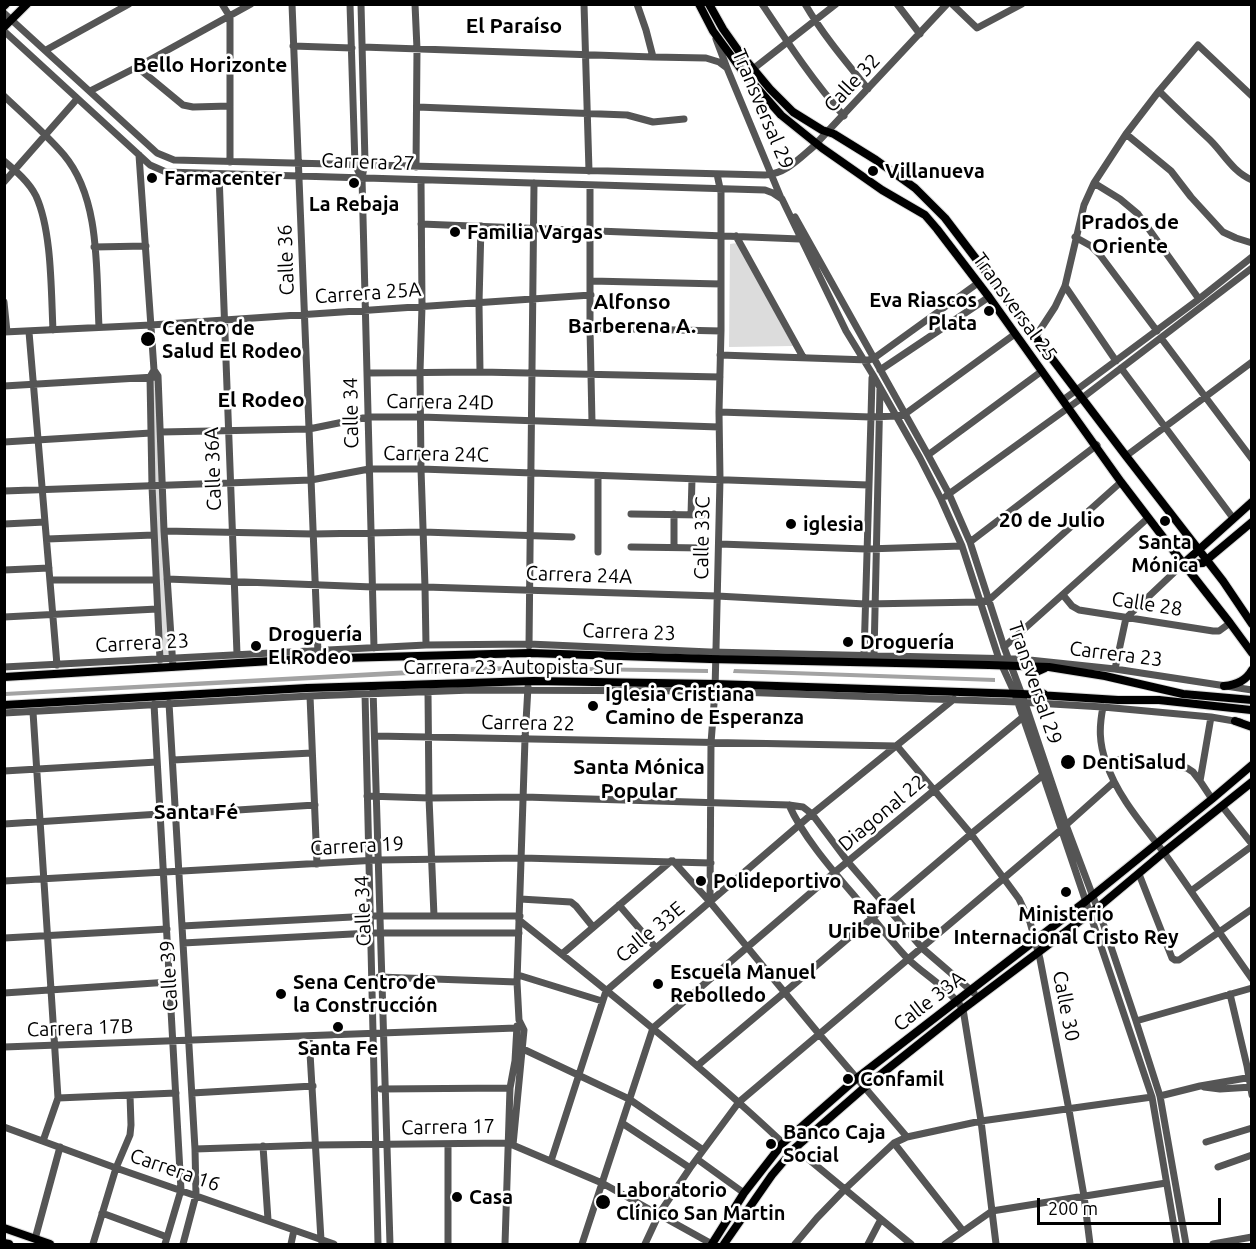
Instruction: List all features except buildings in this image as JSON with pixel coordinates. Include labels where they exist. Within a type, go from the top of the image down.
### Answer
[{"type":"main road","points":[[4,29],[27,4]]},
{"type":"main road","name":"Transversal 25","points":[[699,4],[713,31],[743,72],[781,116],[882,190],[925,214],[938,229],[1121,482],[1250,652]]},
{"type":"main road","name":"Transversal 25","points":[[711,5],[723,29],[753,69],[793,112],[876,160],[915,188],[945,218],[1199,549],[1251,624]]},
{"type":"main road","points":[[1183,564],[1251,502]]},
{"type":"main road","points":[[1183,564],[1207,560],[1251,522]]},
{"type":"main road","name":"Carrera 23 Autopista Sur","points":[[4,677],[172,662],[318,654],[530,649],[1005,662]]},
{"type":"main road","name":"Carrera 23","points":[[1005,662],[1105,676],[1182,694],[1251,700]]},
{"type":"main road","points":[[1047,695],[1037,690],[1033,680],[1038,671],[1049,667]]},
{"type":"main road","points":[[1224,686],[1240,682],[1248,676],[1251,670]]},
{"type":"main road","name":"Carrera 23 Autopista Sur","points":[[4,705],[472,686],[715,687],[963,692],[1020,698]]},
{"type":"main road","name":"Carrera 23","points":[[1020,698],[1047,695],[1118,700],[1160,700],[1251,710]]},
{"type":"main road","points":[[1235,721],[1251,726]]},
{"type":"main road","name":"Calle 33A","points":[[712,1244],[744,1193],[783,1143],[857,1078],[1090,898],[1251,765]]},
{"type":"main road","name":"Calle 33A","points":[[724,1245],[772,1175],[795,1148],[865,1087],[1094,910],[1251,782]]},
{"type":"main road","points":[[832,1100],[840,1109]]},
{"type":"main road","points":[[4,1228],[50,1245]]},
{"type":"street","points":[[45,50],[129,4]]},
{"type":"street","points":[[222,4],[230,17],[230,162]]},
{"type":"street","points":[[90,91],[252,4]]},
{"type":"street","name":"Calle 36","points":[[292,4],[318,654]]},
{"type":"street","name":"Calle 34","points":[[350,4],[355,165],[362,178]]},
{"type":"street","name":"Calle 34","points":[[361,4],[365,165],[362,178],[374,648]]},
{"type":"street","points":[[415,4],[416,167]]},
{"type":"street","points":[[584,4],[589,171]]},
{"type":"street","points":[[637,4],[653,57]]},
{"type":"street","points":[[762,4],[824,94],[844,116]]},
{"type":"street","points":[[805,4],[815,21],[868,89]]},
{"type":"street","points":[[753,69],[836,4]]},
{"type":"street","points":[[897,4],[920,34]]},
{"type":"street","points":[[950,4],[977,28],[1017,6]]},
{"type":"street","name":"Calle 32","points":[[773,175],[789,167],[817,144],[950,4]]},
{"type":"street","name":"Carrera 27","points":[[4,12],[157,153],[179,161],[773,175]]},
{"type":"street","name":"Carrera 27","points":[[4,29],[150,165],[163,171],[765,190],[773,192],[782,199]]},
{"type":"street","name":"Transversal 29","points":[[713,31],[782,199],[846,331],[905,414],[949,494],[970,542],[1004,647],[1005,662]]},
{"type":"street","points":[[1036,336],[1055,307],[1065,286],[1084,204],[1094,183],[1126,134],[1198,45],[1251,96]]},
{"type":"street","points":[[293,46],[352,48]]},
{"type":"street","points":[[362,47],[706,58],[719,62],[727,68]]},
{"type":"street","points":[[137,67],[183,105],[230,106]]},
{"type":"street","points":[[1159,91],[1212,142],[1237,171],[1251,180]]},
{"type":"street","points":[[4,96],[64,155],[87,197],[92,220],[99,327]]},
{"type":"street","points":[[4,182],[77,99]]},
{"type":"street","points":[[417,107],[627,115],[653,122],[684,119]]},
{"type":"street","points":[[1126,134],[1171,171],[1223,232],[1251,243]]},
{"type":"street","points":[[139,155],[160,432],[172,662]]},
{"type":"street","points":[[4,161],[31,188],[36,195],[42,214],[48,249],[53,330]]},
{"type":"street","name":"Calle 36A","points":[[219,174],[237,654]]},
{"type":"street","name":"Calle 33C","points":[[710,902],[711,743],[715,687],[720,479],[721,236],[720,189],[717,174]]},
{"type":"street","points":[[421,180],[421,469],[426,645]]},
{"type":"street","points":[[530,649],[534,183]]},
{"type":"street","points":[[1094,183],[1120,199],[1138,214],[1199,299]]},
{"type":"street","points":[[590,185],[592,422]]},
{"type":"street","name":"Transversal 29","points":[[782,199],[788,204],[873,358],[880,387],[941,499],[962,546],[980,602],[1020,698],[1064,827]]},
{"type":"street","points":[[421,224],[800,239]]},
{"type":"street","points":[[480,372],[481,226]]},
{"type":"street","points":[[736,236],[803,357]]},
{"type":"street","points":[[1076,237],[1100,255],[1251,459]]},
{"type":"street","points":[[94,247],[146,246]]},
{"type":"street","points":[[1159,335],[1251,257]]},
{"type":"street","points":[[1066,404],[1082,398],[1119,365],[1251,268]]},
{"type":"street","points":[[591,281],[721,284]]},
{"type":"street","points":[[720,355],[865,360],[873,358],[978,283]]},
{"type":"street","points":[[1065,286],[1119,365],[1233,518]]},
{"type":"street","name":"Carrera 25A","points":[[6,332],[151,325],[591,295]]},
{"type":"street","points":[[874,655],[876,549],[875,417],[872,378],[989,297]]},
{"type":"street","points":[[4,302],[6,332]]},
{"type":"street","points":[[590,328],[721,331]]},
{"type":"street","points":[[29,332],[57,664]]},
{"type":"street","points":[[719,412],[875,417],[905,414],[1015,334]]},
{"type":"street","points":[[941,499],[1066,404],[1076,390],[1119,365]]},
{"type":"street","points":[[1126,456],[1204,396],[1250,365]]},
{"type":"street","points":[[928,455],[1042,371]]},
{"type":"street","points":[[367,373],[480,372],[720,377]]},
{"type":"street","points":[[4,386],[154,374]]},
{"type":"street","points":[[154,374],[151,434],[152,486],[160,663]]},
{"type":"street","points":[[864,656],[868,484],[880,387]]},
{"type":"street","name":"Carrera 24D","points":[[160,432],[309,429],[368,417],[719,427]]},
{"type":"street","points":[[4,442],[151,434]]},
{"type":"street","points":[[970,542],[1097,446]]},
{"type":"street","name":"Carrera 24C","points":[[4,491],[311,480],[369,469],[868,484]]},
{"type":"street","points":[[597,476],[598,552]]},
{"type":"street","points":[[690,515],[692,478]]},
{"type":"street","points":[[989,600],[1121,482]]},
{"type":"street","points":[[631,514],[702,515]]},
{"type":"street","points":[[674,514],[674,547]]},
{"type":"street","points":[[1004,647],[1148,518]]},
{"type":"street","points":[[4,524],[45,522]]},
{"type":"street","points":[[164,531],[313,534],[423,532],[572,537]]},
{"type":"street","points":[[47,539],[154,535]]},
{"type":"street","points":[[719,544],[866,549],[962,546]]},
{"type":"street","points":[[631,547],[704,548]]},
{"type":"street","points":[[1115,669],[1126,618],[1183,564]]},
{"type":"street","points":[[4,570],[49,568]]},
{"type":"street","name":"Carrera 24A","points":[[167,579],[717,596],[864,604],[989,600]]},
{"type":"street","points":[[50,580],[156,580]]},
{"type":"street","name":"Calle 28","points":[[1063,595],[1072,606],[1079,610],[1126,618],[1213,631],[1219,631],[1230,623]]},
{"type":"street","points":[[4,617],[157,609]]},
{"type":"street","name":"Carrera 23","points":[[172,662],[237,654],[318,654],[426,645],[530,649]]},
{"type":"street","name":"Carrera 23","points":[[716,655],[874,655],[1115,669],[1251,690]]},
{"type":"street","name":"Carrera 23","points":[[4,668],[57,664],[160,663]]},
{"type":"street","points":[[4,713],[365,694],[373,689],[428,692],[472,686]]},
{"type":"street","points":[[511,1144],[510,1088],[515,1061],[516,1028],[519,1020],[519,933],[528,686]]},
{"type":"street","name":"Carrera 23","points":[[715,687],[954,699],[1020,698],[1235,721]]},
{"type":"street","name":"Calle 34","points":[[373,689],[390,1245]]},
{"type":"street","points":[[428,692],[429,798],[434,916]]},
{"type":"street","name":"Calle 33E","points":[[551,1161],[606,991],[812,814],[963,692]]},
{"type":"street","name":"Calle 34","points":[[365,694],[378,1245]]},
{"type":"street","points":[[310,696],[317,864]]},
{"type":"street","name":"Transversal 29","points":[[1020,698],[1023,717],[1094,910],[1152,1097],[1177,1245]]},
{"type":"street","name":"Calle 39","points":[[170,703],[195,1149],[196,1195],[183,1243]]},
{"type":"street","name":"Calle 39","points":[[154,704],[181,1190],[166,1241]]},
{"type":"street","points":[[1103,707],[1101,744],[1114,782],[1251,979]]},
{"type":"street","points":[[33,712],[58,1098],[43,1141]]},
{"type":"street","name":"Diagonal 22","points":[[653,1028],[835,872],[1023,717]]},
{"type":"street","points":[[1200,781],[1211,717]]},
{"type":"street","name":"Carrera 22","points":[[375,736],[897,746]]},
{"type":"street","name":"Calle 30","points":[[897,746],[971,834],[1025,910],[1039,952],[1084,1196],[1090,1245]]},
{"type":"street","points":[[173,760],[312,753]]},
{"type":"street","points":[[1106,761],[1123,759],[1187,768],[1193,772],[1212,799]]},
{"type":"street","points":[[4,771],[157,762]]},
{"type":"street","points":[[697,1066],[1044,775]]},
{"type":"street","points":[[645,1245],[659,1214],[739,1102],[1114,782]]},
{"type":"street","points":[[367,796],[524,797],[803,807],[812,814],[848,862],[922,948],[971,989],[978,998]]},
{"type":"street","points":[[789,805],[799,825],[873,917],[909,959],[957,1000],[963,1009],[981,1121],[996,1245]]},
{"type":"street","points":[[176,814],[315,806]]},
{"type":"street","points":[[1191,891],[1251,845],[1222,806]]},
{"type":"street","points":[[4,824],[160,814]]},
{"type":"street","name":"Carrera 19","points":[[4,880],[378,860],[522,858],[711,863]]},
{"type":"street","points":[[562,954],[672,861],[710,902],[907,1137]]},
{"type":"street","points":[[1139,874],[1172,958],[1175,960],[1179,960],[1251,909]]},
{"type":"street","points":[[520,899],[571,902],[593,927]]},
{"type":"street","points":[[619,905],[656,948]]},
{"type":"street","name":"Transversal 29","points":[[1094,910],[1136,1021],[1160,1096],[1186,1245]]},
{"type":"street","points":[[182,926],[370,916],[520,918],[653,1028],[783,1143]]},
{"type":"street","points":[[4,938],[167,929]]},
{"type":"street","points":[[183,943],[371,933],[519,933]]},
{"type":"street","points":[[372,977],[518,978],[602,1001]]},
{"type":"street","points":[[4,993],[170,982]]},
{"type":"street","points":[[1136,1021],[1251,988]]},
{"type":"street","points":[[1200,1086],[1210,1089],[1251,1090],[1250,1077],[1230,994]]},
{"type":"street","points":[[505,1245],[511,1144],[523,1049],[524,1030],[519,1020]]},
{"type":"street","name":"Carrera 17B","points":[[4,1047],[516,1028]]},
{"type":"street","points":[[582,1245],[653,1028]]},
{"type":"street","points":[[309,1036],[321,1240]]},
{"type":"street","points":[[523,1049],[629,1099],[703,1150]]},
{"type":"street","points":[[1160,1096],[1250,1077]]},
{"type":"street","points":[[192,1093],[313,1086]]},
{"type":"street","points":[[375,1089],[510,1088]]},
{"type":"street","points":[[58,1098],[176,1093]]},
{"type":"street","points":[[93,1245],[116,1168],[130,1135],[130,1095]]},
{"type":"street","points":[[795,1245],[817,1218],[845,1190],[894,1143],[907,1137],[981,1121],[1152,1097]]},
{"type":"street","points":[[621,1123],[690,1168]]},
{"type":"street","points":[[1206,1142],[1251,1128]]},
{"type":"street","name":"Carrera 16","points":[[5,1129],[334,1245]]},
{"type":"street","points":[[894,1143],[963,1231]]},
{"type":"street","name":"Carrera 17","points":[[195,1149],[376,1144],[511,1144],[602,1183],[712,1244]]},
{"type":"street","points":[[448,1144],[448,1245]]},
{"type":"street","points":[[263,1146],[268,1220]]},
{"type":"street","points":[[35,1239],[60,1147]]},
{"type":"street","points":[[795,1148],[911,1245]]},
{"type":"street","points":[[1218,1167],[1251,1155]]},
{"type":"street","points":[[697,1159],[744,1193]]},
{"type":"street","points":[[945,1245],[992,1211],[1166,1183]]},
{"type":"street","points":[[102,1213],[166,1241]]},
{"type":"street","points":[[868,1245],[881,1219]]},
{"type":"street","points":[[291,1245],[294,1230]]},
{"type":"street","points":[[1218,1244],[1251,1237]]},
{"type":"street","points":[[183,1243],[194,1245]]},
{"type":"shaded area","points":[[737,243],[793,346],[729,347],[730,244]]},
{"type":"shaded area","points":[[158,376],[172,658],[159,658],[150,377]]},
{"type":"shaded area","points":[[521,666],[708,669],[708,673],[522,670],[5,696],[5,692]]},
{"type":"shaded area","points":[[734,669],[995,678],[995,682],[733,673]]},
{"type":"place","name":"Villanueva","points":[[873,171]]},
{"type":"place","name":"Farmacenter","points":[[152,178]]},
{"type":"place","name":"La Rebaja","points":[[354,183]]},
{"type":"place","name":"Familia Vargas","points":[[455,232]]},
{"type":"place","name":"Eva Riascos Plata","points":[[989,311]]},
{"type":"place","name":"Centro de Salud El Rodeo","points":[[148,339]]},
{"type":"place","name":"Santa Mónica","points":[[1165,521]]},
{"type":"place","name":"iglesia","points":[[791,524]]},
{"type":"place","name":"Droguería","points":[[848,642]]},
{"type":"place","name":"Droguería El Rodeo","points":[[256,646]]},
{"type":"place","name":"Iglesia Cristiana Camino de Esperanza","points":[[593,706]]},
{"type":"place","name":"DentiSalud","points":[[1068,762]]},
{"type":"place","name":"Polideportivo","points":[[701,881]]},
{"type":"place","name":"Ministerio Internacional Cristo Rey","points":[[1066,892]]},
{"type":"place","name":"Escuela Manuel Rebolledo","points":[[658,984]]},
{"type":"place","name":"Sena Centro de la Construcción","points":[[281,994]]},
{"type":"place","name":"Santa Fe","points":[[338,1027]]},
{"type":"place","name":"Confamil","points":[[848,1079]]},
{"type":"place","name":"Banco Caja Social","points":[[771,1144]]},
{"type":"place","name":"Casa","points":[[457,1197]]},
{"type":"place","name":"Laboratorio Clínico San Martin","points":[[603,1202]]},
{"type":"district","name":"El Paraíso","points":[[514,26]]},
{"type":"district","name":"Bello Horizonte","points":[[210,65]]},
{"type":"district","name":"Prados de Oriente","points":[[1130,234]]},
{"type":"district","name":"Alfonso Barberena A.","points":[[632,314]]},
{"type":"district","name":"El Rodeo","points":[[261,400]]},
{"type":"district","name":"20 de Julio","points":[[1052,520]]},
{"type":"district","name":"Santa Mónica Popular","points":[[639,779]]},
{"type":"district","name":"Santa Fé","points":[[196,812]]},
{"type":"district","name":"Rafael Uribe Uribe","points":[[884,919]]}]
